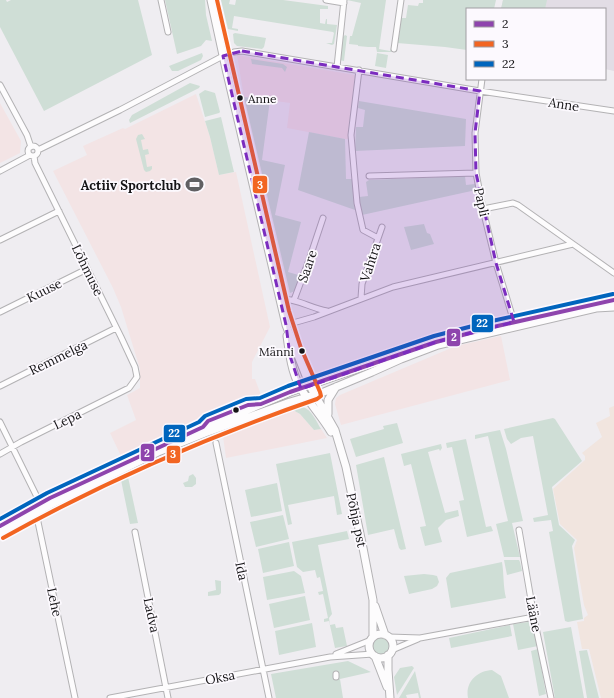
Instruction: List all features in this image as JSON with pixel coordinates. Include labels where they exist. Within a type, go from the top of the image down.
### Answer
[{"type":"main road","points":[[211,0],[286,325]]},
{"type":"main road","points":[[0,532],[40,503],[196,430],[301,389],[436,342],[514,322],[614,300]]},
{"type":"main road","points":[[0,526],[158,452],[205,433],[336,387],[438,345],[596,308],[614,307]]},
{"type":"main road","name":"Põhja pst","points":[[286,325],[310,386],[328,417],[338,441],[350,486],[372,600],[372,639]]},
{"type":"main road","name":"Põhja pst","points":[[286,325],[290,356],[295,377],[306,397],[338,441]]},
{"type":"main road","points":[[328,417],[328,400],[336,387]]},
{"type":"main road","name":"Põhja pst","points":[[372,600],[387,636]]},
{"type":"main road","points":[[378,634],[387,636],[393,644],[390,652],[388,670],[390,697],[374,655],[370,649],[372,639],[378,634]]},
{"type":"main road","points":[[374,655],[382,657],[390,652]]},
{"type":"street","points":[[161,0],[168,32]]},
{"type":"street","points":[[326,0],[344,1],[337,67]]},
{"type":"street","points":[[394,49],[401,0]]},
{"type":"street","name":"Anne","points":[[38,150],[120,110],[223,56],[242,51],[480,91],[614,111]]},
{"type":"street","points":[[359,70],[351,135],[357,203],[363,230],[378,238]]},
{"type":"street","name":"Papli","points":[[482,80],[475,133],[476,173],[496,262],[514,322]]},
{"type":"street","points":[[0,85],[27,135],[31,147],[28,152],[32,156]]},
{"type":"street","points":[[0,171],[38,153],[36,147],[31,147]]},
{"type":"street","name":"Lõhmuse","points":[[32,156],[135,367],[137,377],[132,384]]},
{"type":"street","points":[[369,176],[476,173]]},
{"type":"street","points":[[483,209],[513,203],[518,205],[614,273]]},
{"type":"street","points":[[0,240],[59,211]]},
{"type":"street","name":"Saare","points":[[294,300],[323,218]]},
{"type":"street","name":"Vahtra","points":[[361,298],[362,284],[382,227]]},
{"type":"street","points":[[286,325],[314,317],[361,298],[393,288],[573,244]]},
{"type":"street","name":"Kuuse","points":[[0,312],[87,269]]},
{"type":"street","points":[[280,299],[288,298],[312,308],[328,311]]},
{"type":"street","points":[[312,308],[314,317]]},
{"type":"street","name":"Remmelga","points":[[0,386],[116,328]]},
{"type":"street","name":"Lepa","points":[[0,454],[129,388],[132,384]]},
{"type":"street","points":[[0,422],[40,503]]},
{"type":"street","name":"Ida","points":[[216,443],[269,698]]},
{"type":"street","name":"Lehe","points":[[31,511],[38,522],[75,698]]},
{"type":"street","name":"Lääne","points":[[519,530],[534,617],[551,698]]},
{"type":"street","name":"Ladva","points":[[135,532],[168,698]]},
{"type":"street","points":[[387,636],[420,638],[534,617]]},
{"type":"street","points":[[390,652],[420,638]]},
{"type":"street","name":"Oksa","points":[[330,657],[372,639]]},
{"type":"street","name":"Oksa","points":[[110,698],[330,657],[374,655]]},
{"type":"highlighted area","points":[[242,51],[480,91],[475,133],[476,173],[496,263],[514,322],[436,342],[301,389],[290,356],[286,325],[223,56]]},
{"type":"shaded area","points":[[0,0],[6,0],[7,2],[11,0],[138,0],[152,55],[44,111],[0,27]]},
{"type":"shaded area","points":[[165,0],[205,0],[206,15],[212,41],[206,40],[201,46],[177,54]]},
{"type":"shaded area","points":[[221,0],[230,0],[229,4],[235,5],[236,0],[283,0],[328,6],[328,9],[320,9],[320,23],[325,24],[327,19],[327,24],[337,25],[334,44],[332,45],[326,43],[332,43],[333,32],[234,16],[232,28],[238,29],[238,31],[228,29]]},
{"type":"shaded area","points":[[347,0],[386,0],[379,49],[390,51],[392,45],[391,52],[377,52],[376,47],[349,44],[350,36],[352,36],[361,3]]},
{"type":"shaded area","points":[[423,0],[496,0],[494,8],[466,8],[466,50],[397,43],[400,18],[406,18],[408,5],[418,6],[419,3],[423,3]]},
{"type":"shaded area","points":[[503,0],[614,0],[614,71],[606,69],[606,8],[501,8]]},
{"type":"shaded area","points":[[503,0],[547,0],[545,8],[501,8]]},
{"type":"shaded area","points":[[235,33],[266,38],[264,47],[262,49],[237,46],[234,43],[233,34]]},
{"type":"shaded area","points":[[345,35],[347,36],[344,61],[339,60],[343,37]]},
{"type":"shaded area","points":[[202,53],[203,56],[201,60],[178,71],[172,71],[169,66]]},
{"type":"shaded area","points":[[377,53],[388,55],[386,68],[375,66]]},
{"type":"shaded area","points":[[237,55],[355,75],[349,139],[287,128],[290,103],[244,97]]},
{"type":"shaded area","points":[[251,59],[283,64],[287,67],[285,72],[282,68],[252,64]]},
{"type":"shaded area","points":[[190,83],[200,86],[199,88],[130,123],[129,120],[132,115]]},
{"type":"shaded area","points":[[205,90],[215,93],[220,112],[205,117],[199,94]]},
{"type":"shaded area","points":[[196,94],[210,137],[219,175],[236,172],[270,327],[252,362],[252,379],[255,379],[261,395],[198,419],[122,458],[110,433],[136,420],[127,395],[140,388],[140,369],[121,307],[113,288],[53,171],[87,155],[83,146],[123,128],[125,129]]},
{"type":"shaded area","points":[[244,97],[270,100],[262,160],[285,165],[275,215],[301,222],[288,272],[302,276],[295,291],[290,293]]},
{"type":"shaded area","points":[[359,101],[466,119],[465,146],[355,151],[356,127],[363,127],[365,110],[358,108]]},
{"type":"shaded area","points":[[0,103],[21,141],[20,153],[0,163]]},
{"type":"shaded area","points":[[221,117],[234,172],[219,175],[205,121]]},
{"type":"shaded area","points":[[309,132],[345,139],[346,179],[353,179],[355,210],[298,190]]},
{"type":"shaded area","points":[[142,134],[145,139],[141,140],[143,150],[148,149],[149,154],[145,155],[147,167],[152,166],[150,171],[146,172],[144,170],[136,139],[138,135]]},
{"type":"shaded area","points":[[465,176],[466,185],[475,184],[476,190],[362,215],[359,197],[368,196],[366,182],[369,180]]},
{"type":"shaded area","points":[[424,224],[427,233],[430,234],[434,244],[411,250],[404,227]]},
{"type":"shaded area","points":[[501,336],[510,380],[341,425],[335,404],[336,398],[340,395],[456,346]]},
{"type":"shaded area","points":[[614,406],[614,698],[601,698],[589,649],[582,649],[577,622],[584,621],[584,618],[588,615],[584,605],[574,548],[577,540],[560,524],[553,489],[585,460],[585,456],[582,453],[602,437],[596,423],[610,416],[609,408]]},
{"type":"shaded area","points":[[303,407],[311,413],[321,429],[314,430],[300,414],[293,410]]},
{"type":"shaded area","points":[[293,410],[300,414],[314,430],[321,429],[327,438],[226,458],[223,436]]},
{"type":"shaded area","points":[[553,418],[582,461],[552,487],[559,525],[575,540],[572,546],[583,619],[568,622],[565,621],[549,532],[553,531],[551,520],[534,522],[533,518],[548,515],[533,436],[521,438],[511,444],[507,439],[504,429]]},
{"type":"shaded area","points":[[397,423],[403,443],[356,457],[350,439],[384,429],[383,426]]},
{"type":"shaded area","points":[[500,430],[523,521],[512,523],[520,557],[504,557],[496,524],[508,521],[488,436],[475,439],[475,435]]},
{"type":"shaded area","points":[[466,439],[486,527],[491,526],[493,531],[467,537],[459,501],[464,500],[452,447],[447,448],[446,443]]},
{"type":"shaded area","points":[[441,444],[442,448],[440,451],[439,449],[428,452],[445,513],[458,510],[459,516],[446,520],[438,528],[442,542],[425,546],[420,527],[426,526],[411,464],[404,466],[401,454]]},
{"type":"shaded area","points":[[330,453],[342,514],[337,515],[334,496],[288,505],[292,524],[288,525],[276,464]]},
{"type":"shaded area","points":[[384,457],[406,549],[401,550],[399,548],[394,529],[368,535],[356,465]]},
{"type":"shaded area","points":[[193,474],[196,478],[196,484],[192,487],[185,487],[183,483],[188,481],[189,476]]},
{"type":"shaded area","points":[[127,476],[138,523],[130,524],[121,480],[122,477]]},
{"type":"shaded area","points":[[277,483],[282,511],[251,517],[245,490]]},
{"type":"shaded area","points":[[283,515],[289,539],[256,547],[250,522]]},
{"type":"shaded area","points":[[347,531],[349,539],[318,545],[332,614],[329,618],[330,625],[335,624],[336,628],[343,627],[347,646],[335,648],[329,621],[324,622],[324,619],[328,618],[323,594],[319,595],[318,592],[323,591],[320,577],[317,578],[315,570],[303,572],[297,567],[292,542]]},
{"type":"shaded area","points":[[289,542],[294,566],[263,573],[258,549]]},
{"type":"shaded area","points":[[504,560],[519,560],[522,571],[507,575]]},
{"type":"shaded area","points":[[502,562],[506,598],[451,608],[446,578],[450,573]]},
{"type":"shaded area","points":[[294,571],[301,576],[305,593],[267,600],[263,577]]},
{"type":"shaded area","points":[[424,574],[437,576],[439,582],[437,586],[432,589],[409,594],[404,576]]},
{"type":"shaded area","points":[[215,580],[221,581],[221,593],[219,595],[208,596],[208,592],[216,590]]},
{"type":"shaded area","points":[[305,596],[310,620],[274,628],[269,604]]},
{"type":"shaded area","points":[[528,622],[533,623],[538,646],[518,650],[513,624]]},
{"type":"shaded area","points":[[312,623],[316,647],[279,655],[275,631]]},
{"type":"shaded area","points":[[510,625],[512,636],[451,648],[449,638]]},
{"type":"shaded area","points":[[571,627],[584,698],[555,698],[543,632]]},
{"type":"shaded area","points":[[381,636],[388,639],[391,646],[388,653],[381,656],[374,653],[371,646],[374,639]]},
{"type":"shaded area","points":[[538,649],[546,694],[539,696],[531,651]]},
{"type":"shaded area","points":[[587,650],[599,698],[587,698],[579,651]]},
{"type":"shaded area","points":[[348,661],[371,672],[340,679],[343,698],[276,698],[271,674]]},
{"type":"shaded area","points":[[412,666],[414,668],[397,695],[394,677],[400,668]]},
{"type":"shaded area","points":[[492,670],[501,676],[509,698],[468,698],[468,687],[473,678],[477,675]]},
{"type":"shaded area","points":[[415,671],[421,698],[419,698],[418,693],[406,695],[407,698],[399,698]]},
{"type":"transit line","name":"3","points":[[3,538],[41,517],[157,461],[236,429],[317,399],[321,396],[301,348],[289,311],[217,0]]},
{"type":"transit line","name":"22","points":[[0,519],[47,493],[199,422],[205,416],[246,399],[260,398],[288,386],[434,336],[492,321],[613,294]]},
{"type":"transit line","name":"2","points":[[0,526],[50,498],[203,427],[208,421],[248,405],[261,404],[290,392],[436,342],[493,327],[614,300]]},
{"type":"place","name":"Anne","points":[[240,98]]},
{"type":"place","name":"Actiiv Sportclub","points":[[194,185]]},
{"type":"place","name":"Männi","points":[[302,351]]}]
